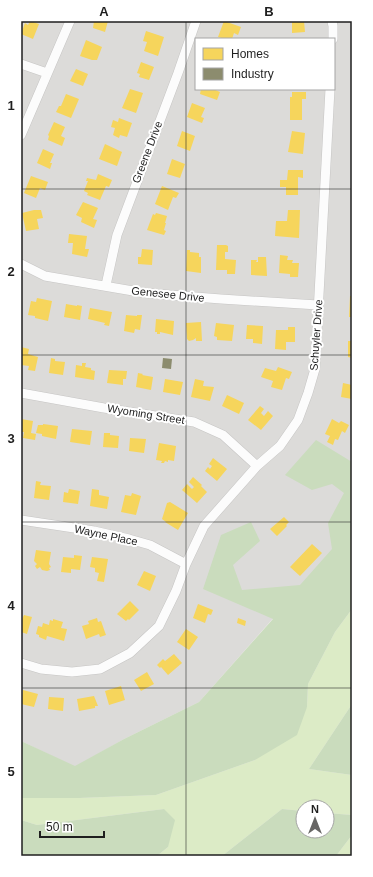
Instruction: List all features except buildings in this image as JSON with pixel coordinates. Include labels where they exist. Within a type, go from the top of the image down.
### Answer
[{"type":"street","points":[[21,135],[70,21]]},
{"type":"street","name":"Greene Drive","points":[[106,286],[117,235],[196,21]]},
{"type":"street","points":[[332,21],[333,38]]},
{"type":"street","points":[[21,64],[47,73]]},
{"type":"street","name":"Schuyler Drive","points":[[21,663],[41,669],[72,672],[100,669],[130,653],[159,626],[204,526],[257,466],[280,446],[298,420],[315,369],[330,90]]},
{"type":"street","name":"Genesee Drive","points":[[21,264],[45,276],[145,293],[318,304]]},
{"type":"street","name":"Wyoming Street","points":[[21,393],[194,422],[223,435],[257,466]]},
{"type":"street","name":"Wayne Place","points":[[21,520],[94,531],[129,539],[150,545],[186,564]]},
{"type":"shaded area","points":[[21,21],[352,21],[352,529],[199,702],[124,739],[75,767],[21,741]]},
{"type":"green space","points":[[316,440],[352,462],[352,609],[335,632],[308,684],[307,707],[297,735],[255,760],[156,795],[79,798],[21,798],[21,741],[75,766],[124,739],[199,702],[273,619],[203,589],[221,535],[251,522],[260,541],[233,565],[242,590],[300,585],[332,549],[328,523],[344,493],[332,484],[312,490],[285,475]]},
{"type":"green space","points":[[352,609],[352,704],[309,769],[352,775],[352,815],[335,814],[335,799],[295,799],[295,810],[282,809],[222,856],[157,856],[168,847],[164,809],[37,825],[21,820],[21,798],[79,798],[156,795],[255,760],[307,707],[308,684],[335,632]]},
{"type":"green space","points":[[352,704],[352,775],[309,769]]},
{"type":"green space","points":[[164,809],[175,820],[168,847],[157,856],[21,856],[21,820],[37,825]]},
{"type":"green space","points":[[282,809],[295,810],[295,839],[335,839],[335,814],[352,815],[352,835],[336,856],[222,856]]},
{"type":"green space","points":[[352,835],[352,853],[350,856],[336,856]]}]
